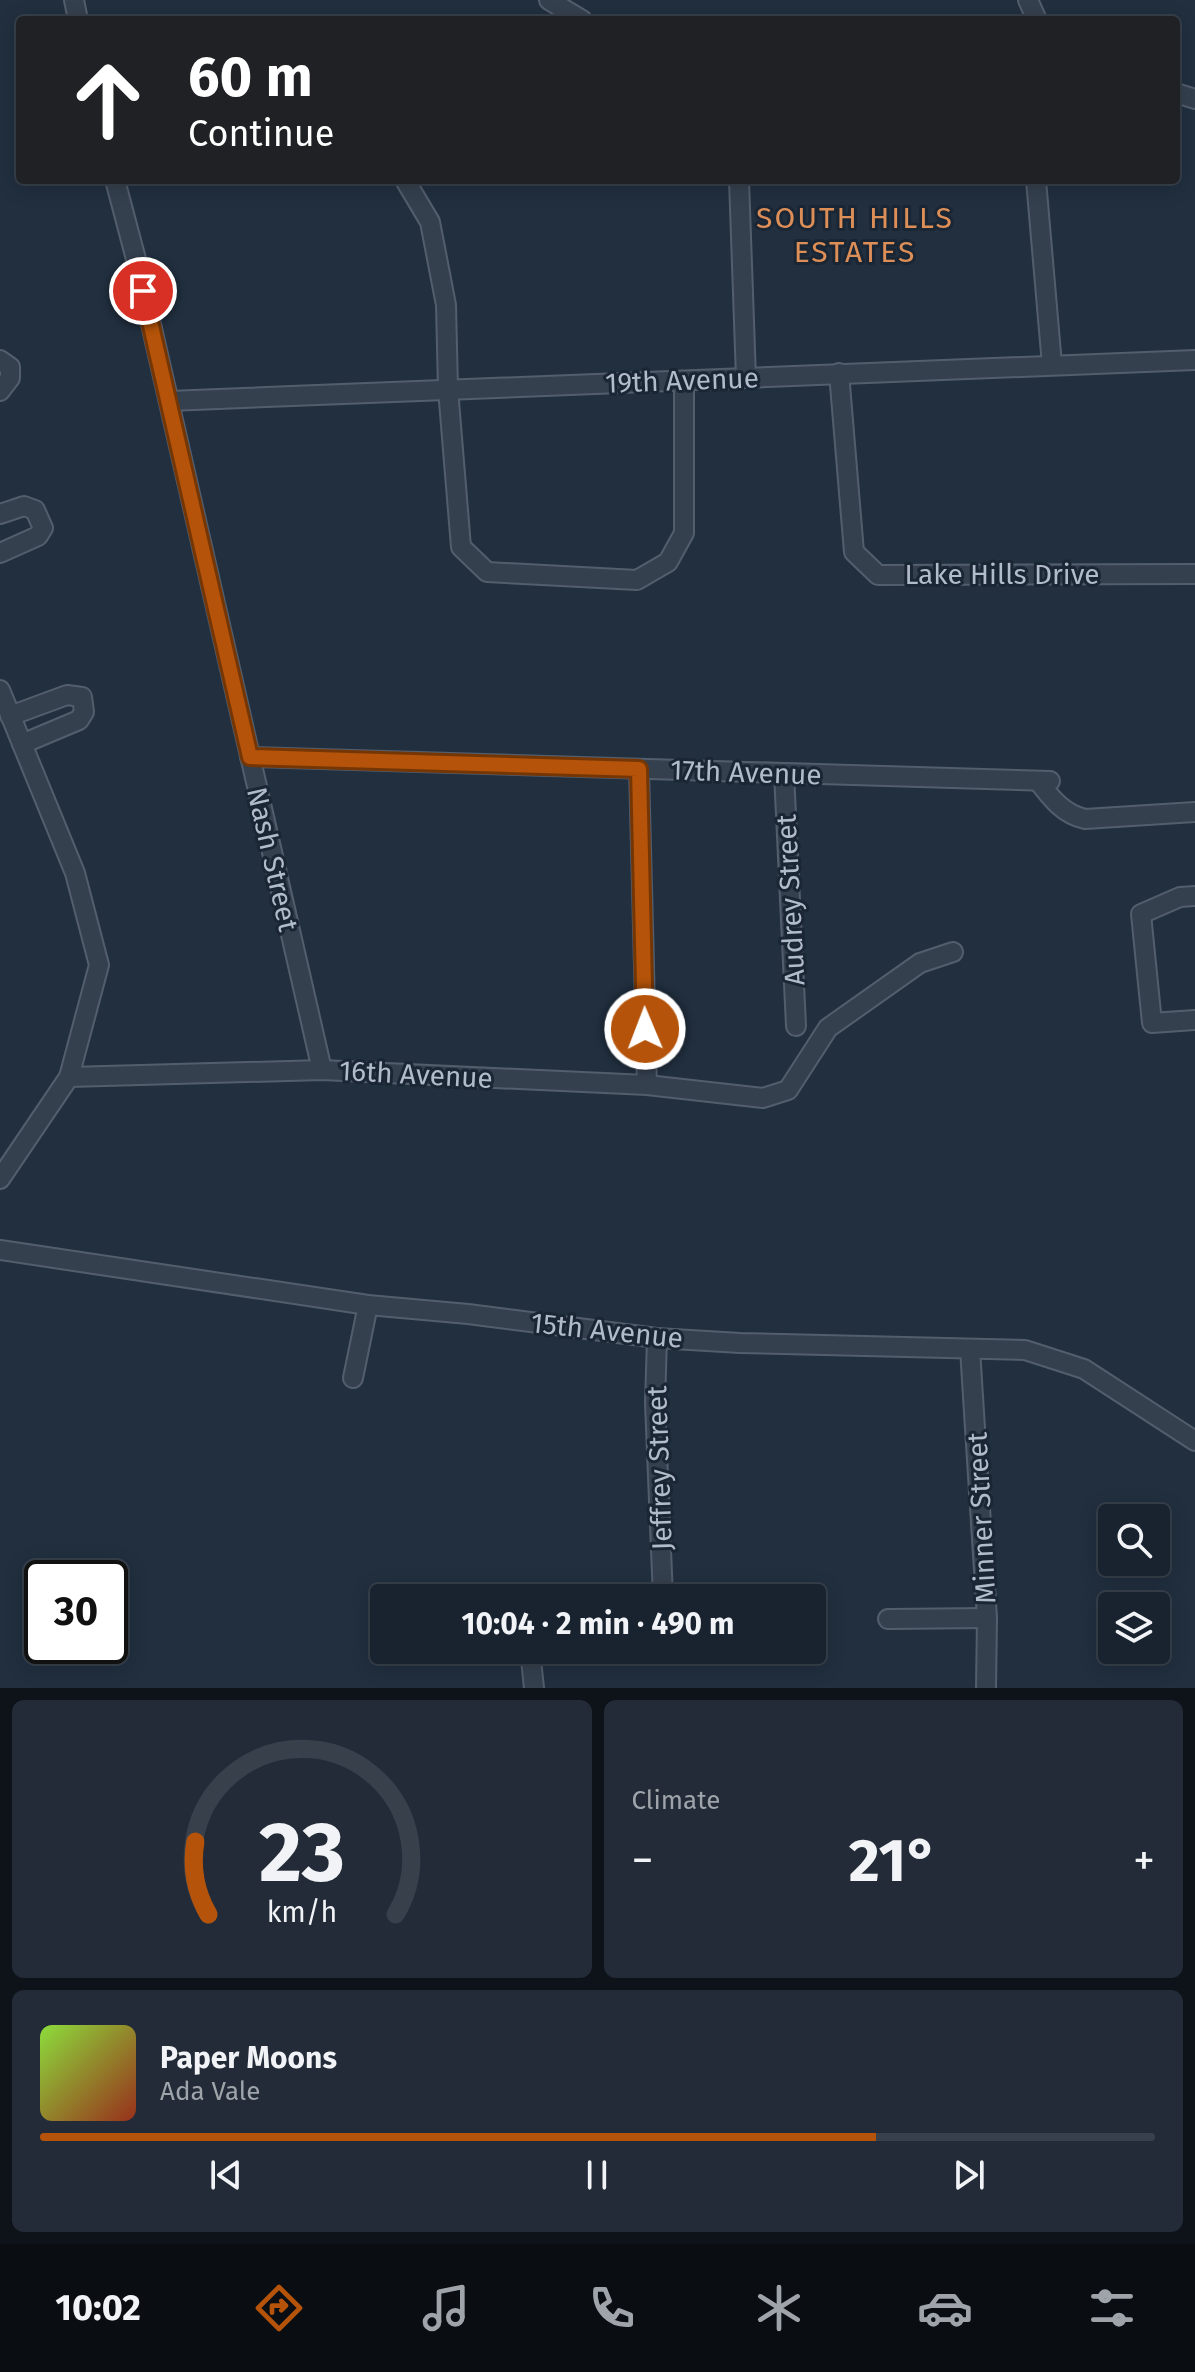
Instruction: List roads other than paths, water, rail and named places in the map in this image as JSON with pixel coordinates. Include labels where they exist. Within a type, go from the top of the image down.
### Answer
[{"type":"street","points":[[549,0],[575,16]]},
{"type":"street","name":"Nash Street","points":[[116,184],[169,401],[322,1070]]},
{"type":"street","points":[[407,184],[430,222],[446,305],[448,389],[461,547],[487,572],[637,580],[668,562],[684,533],[684,381]]},
{"type":"street","points":[[739,184],[746,378]]},
{"type":"street","points":[[1036,184],[1052,365]]},
{"type":"street","points":[[0,360],[10,367],[10,378],[0,391]]},
{"type":"street","name":"19th Avenue","points":[[169,401],[1195,360]]},
{"type":"street","name":"Lake Hills Drive","points":[[839,373],[854,552],[878,575],[1195,574]]},
{"type":"street","points":[[0,514],[24,506],[35,510],[43,528],[38,536],[0,553]]},
{"type":"street","points":[[0,690],[75,873],[99,965],[69,1077],[0,1179]]},
{"type":"street","points":[[10,716],[67,695],[82,697],[84,712],[79,720],[22,744]]},
{"type":"street","name":"17th Avenue","points":[[250,757],[1044,781],[1057,805],[1075,817],[1085,819],[1195,812]]},
{"type":"street","points":[[639,769],[647,1085]]},
{"type":"street","name":"Audrey Street","points":[[784,773],[796,1026]]},
{"type":"street","points":[[1195,896],[1180,897],[1141,914],[1152,1023],[1195,1020]]},
{"type":"street","name":"16th Avenue","points":[[69,1077],[322,1070],[647,1085],[763,1098],[788,1090],[828,1028],[920,963],[953,952]]},
{"type":"street","name":"15th Avenue","points":[[0,1250],[368,1305],[657,1338],[1025,1350],[1084,1369],[1195,1441]]},
{"type":"street","points":[[353,1378],[368,1305]]},
{"type":"street","name":"Jeffrey Street","points":[[657,1338],[655,1403],[662,1584]]},
{"type":"street","name":"Minner Street","points":[[970,1349],[987,1618],[986,1688]]},
{"type":"street","points":[[888,1619],[987,1618]]},
{"type":"street","points":[[531,1664],[534,1688]]},
{"type":"district","name":"SOUTH HILLS ESTATES","points":[[855,235]]}]
